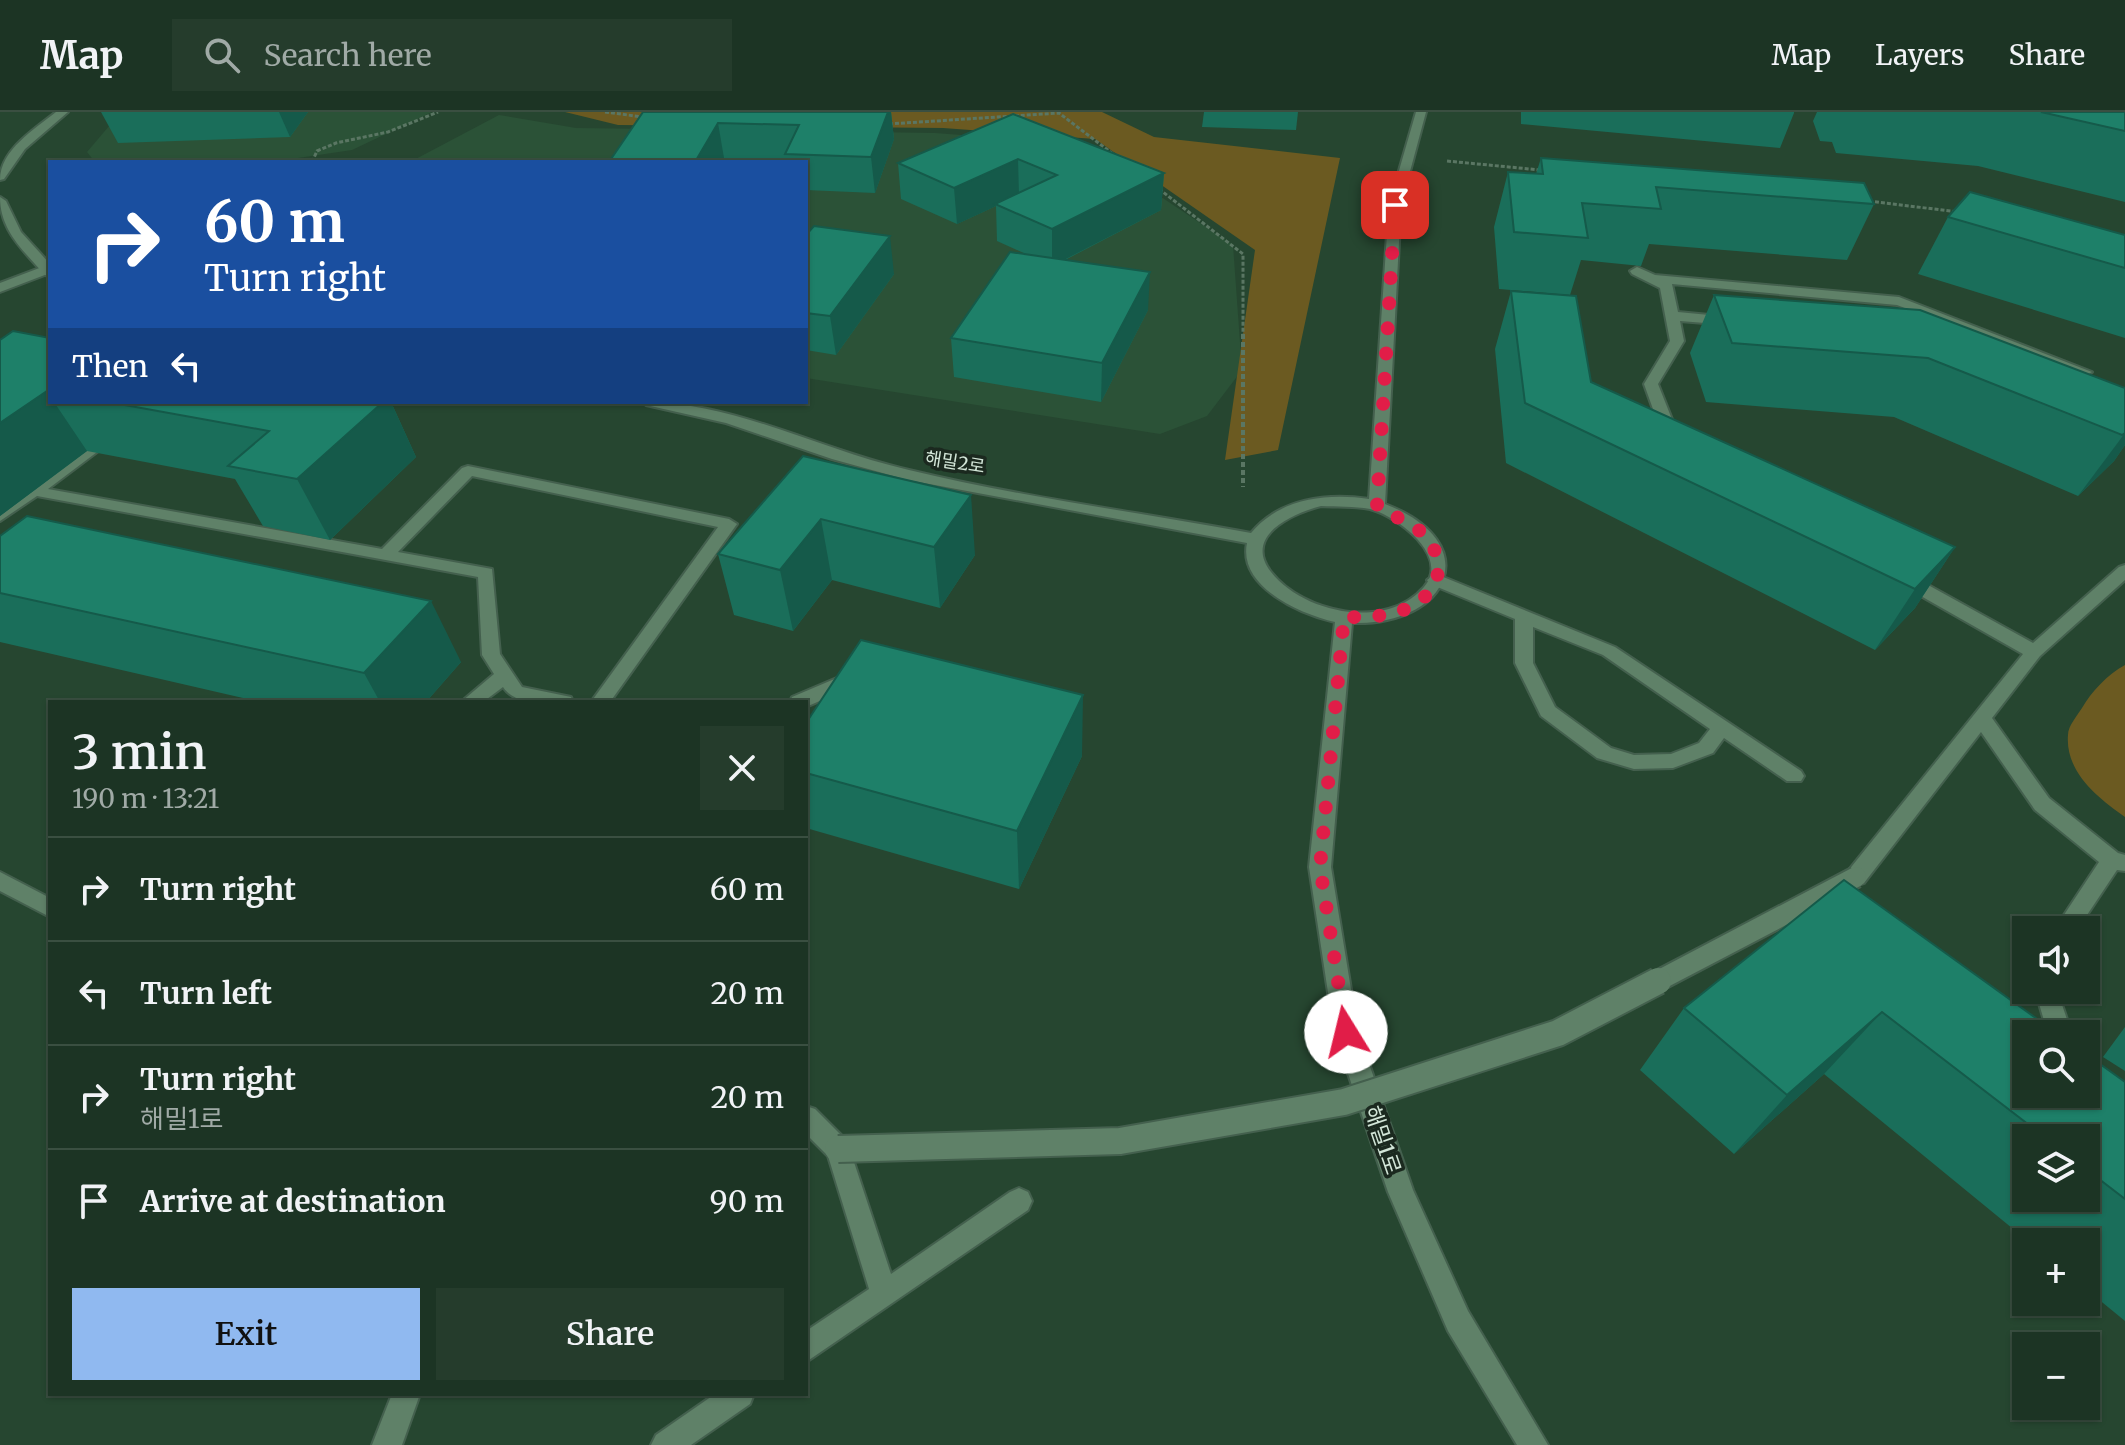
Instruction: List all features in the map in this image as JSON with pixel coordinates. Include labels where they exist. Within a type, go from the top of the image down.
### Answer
[{"type":"street","points":[[0,176],[21,147],[63,112]]},
{"type":"street","points":[[1377,506],[1395,205],[1421,112]]},
{"type":"street","points":[[0,201],[15,233],[48,270]]},
{"type":"street","points":[[0,288],[48,271]]},
{"type":"street","points":[[1637,271],[1666,286],[1677,341],[1651,384],[1676,451]]},
{"type":"street","points":[[1655,279],[1899,301],[2085,372]]},
{"type":"street","points":[[1671,316],[1748,323]]},
{"type":"street","name":"해밀2로","points":[[660,404],[730,419],[838,456],[908,475],[1258,540]]},
{"type":"street","points":[[0,516],[110,435]]},
{"type":"street","points":[[385,555],[468,471],[729,524],[601,700]]},
{"type":"street","points":[[34,491],[486,573],[491,655],[516,692],[554,700]]},
{"type":"street","points":[[1321,501],[1377,506],[1404,519],[1424,535],[1436,553],[1439,572],[1432,590],[1415,605],[1390,614],[1344,617],[1298,604],[1275,589],[1260,570],[1255,551],[1260,533],[1273,518],[1295,507],[1321,501]]},
{"type":"street","points":[[1882,567],[2034,652]]},
{"type":"street","points":[[838,1149],[1120,1141],[1344,1102],[1558,1033],[1856,877],[2034,652],[2125,571]]},
{"type":"street","points":[[1436,580],[1609,651],[1794,776]]},
{"type":"street","points":[[1524,615],[1524,663],[1548,711],[1604,753],[1634,762],[1673,761],[1706,748],[1722,726]]},
{"type":"street","name":"해밀1로","points":[[1344,617],[1320,867],[1346,1032],[1401,1192],[1458,1321],[1533,1445]]},
{"type":"street","points":[[804,700],[868,672]]},
{"type":"street","points":[[473,700],[505,675]]},
{"type":"street","points":[[1983,720],[2042,804],[2118,862],[2076,916]]},
{"type":"street","points":[[0,881],[48,907]]},
{"type":"street","points":[[808,1119],[838,1149],[884,1294]]},
{"type":"street","points":[[808,1347],[1019,1201]]},
{"type":"street","points":[[387,1445],[405,1396]]},
{"type":"street","points":[[666,1445],[737,1396]]},
{"type":"path","points":[[313,160],[317,151],[336,143],[388,132],[438,112]]},
{"type":"path","points":[[605,112],[647,117]]},
{"type":"path","points":[[886,124],[1059,113],[1121,160]]},
{"type":"path","points":[[1406,158],[1549,171]]},
{"type":"path","points":[[1157,188],[1243,254],[1243,487]]},
{"type":"path","points":[[1868,201],[1962,213]]},
{"type":"shaded area","points":[[121,112],[432,112],[352,150],[284,160],[93,160],[87,152]]},
{"type":"shaded area","points":[[565,112],[1102,112],[1154,137],[1340,158],[1278,450],[1225,460],[1255,250],[1095,139],[943,128],[618,125]]},
{"type":"shaded area","points":[[499,115],[576,128],[935,133],[1082,144],[1233,245],[1242,370],[1207,416],[1160,434],[808,378],[808,160],[414,160]]},
{"type":"shaded area","points":[[2125,665],[2125,817],[2085,783],[2072,761],[2068,732],[2090,696],[2106,678]]},
{"type":"building","points":[[643,112],[888,112],[871,157],[785,154],[799,125],[718,123],[696,160],[610,160]]},
{"type":"building","points":[[2041,112],[2125,112],[2125,131]]},
{"type":"building","points":[[1013,114],[1164,173],[1052,229],[995,204],[1057,175],[1018,159],[954,188],[898,163]]},
{"type":"building","points":[[1541,158],[1864,183],[1874,204],[1656,187],[1661,209],[1582,203],[1588,238],[1514,232],[1508,172],[1543,174]]},
{"type":"building","points":[[1970,192],[2125,235],[2125,268],[1948,217]]},
{"type":"building","points":[[814,226],[890,236],[830,316],[808,313],[808,233]]},
{"type":"building","points":[[1010,252],[1150,272],[1102,363],[951,338]]},
{"type":"building","points":[[1511,291],[1576,296],[1591,382],[1955,547],[1915,589],[1525,403]]},
{"type":"building","points":[[1714,295],[1920,310],[2125,388],[2125,433],[2122,435],[1928,358],[1732,343]]},
{"type":"building","points":[[13,331],[48,338],[48,391],[0,423],[0,340]]},
{"type":"building","points":[[119,404],[381,404],[297,479],[228,466],[269,431]]},
{"type":"building","points":[[803,456],[971,495],[934,547],[821,519],[780,570],[718,554]]},
{"type":"building","points":[[27,516],[431,601],[364,673],[0,593],[0,536]]},
{"type":"building","points":[[861,640],[1083,695],[1017,831],[808,774],[808,720]]},
{"type":"building","points":[[1844,880],[2012,1001],[2012,1004],[2039,1020],[2012,1020],[2012,1108],[2100,1108],[2100,1064],[2125,1082],[2125,1199],[2100,1180],[2100,1124],[2028,1124],[1882,1012],[1787,1095],[1684,1008]]},
{"type":"route","points":[[1346,1032],[1320,867],[1344,617],[1390,614],[1415,605],[1432,590],[1439,572],[1436,553],[1424,535],[1404,519],[1377,506],[1395,205]]}]
